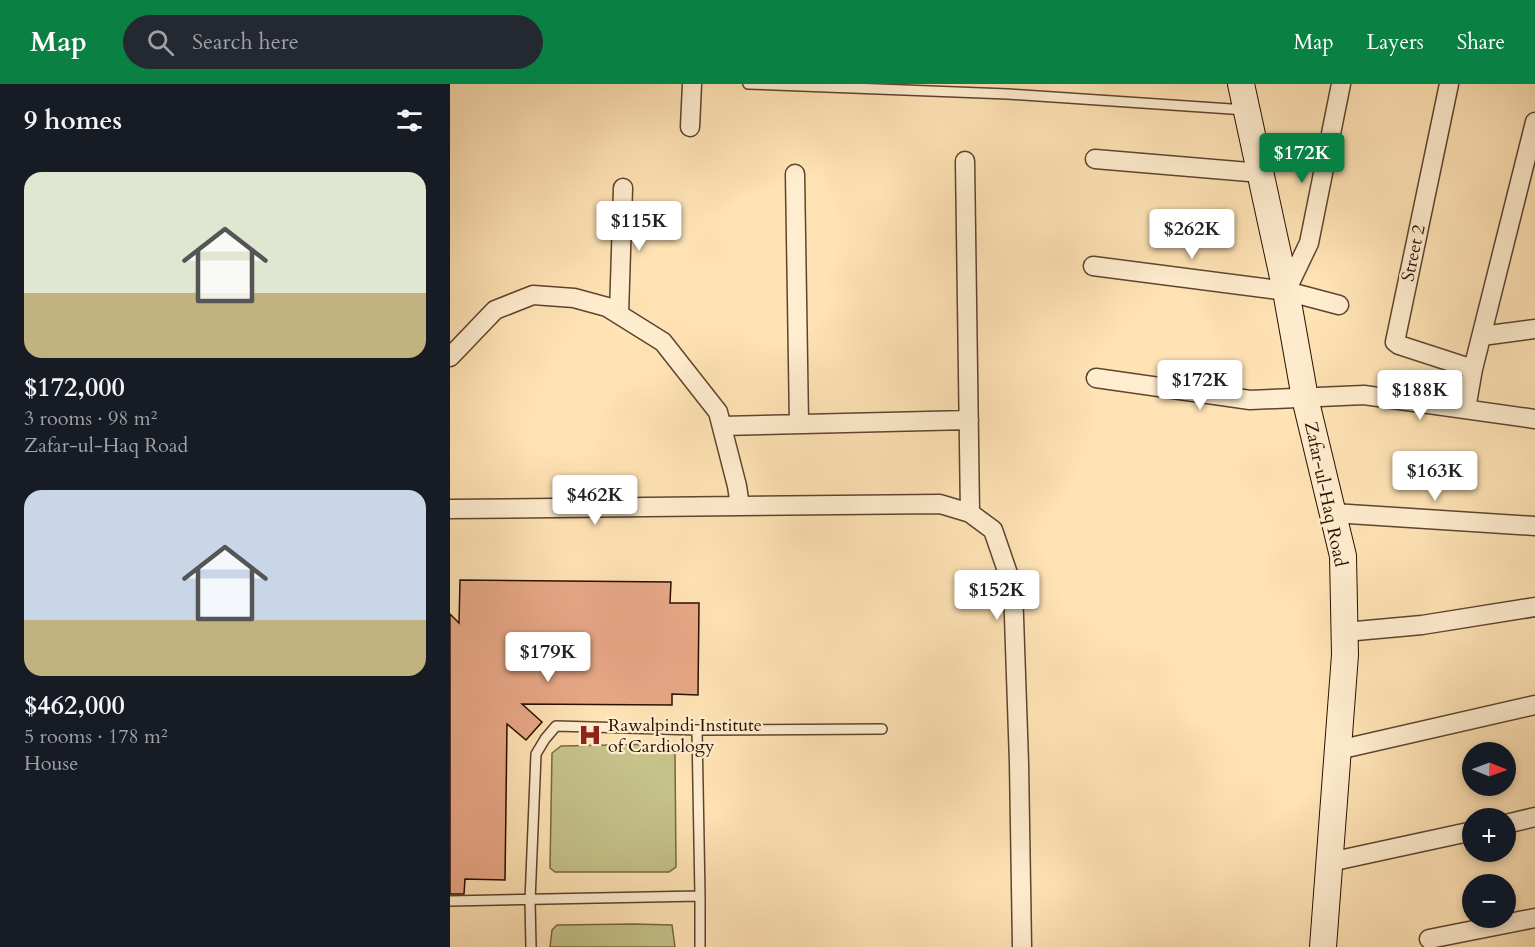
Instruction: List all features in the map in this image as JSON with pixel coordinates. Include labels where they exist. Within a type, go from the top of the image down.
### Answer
[{"type":"street","points":[[690,127],[692,84]]},
{"type":"street","name":"Zafar-ul-Haq Road","points":[[1241,84],[1286,291],[1305,398],[1343,556],[1345,655],[1323,947]]},
{"type":"street","points":[[1286,291],[1308,243],[1341,84]]},
{"type":"street","name":"Street 2","points":[[1449,84],[1395,342],[1473,369]]},
{"type":"street","points":[[1466,409],[1473,369],[1535,122]]},
{"type":"street","points":[[1095,159],[1261,173]]},
{"type":"street","points":[[965,161],[970,513]]},
{"type":"street","points":[[795,174],[799,424]]},
{"type":"street","points":[[619,314],[623,188]]},
{"type":"street","points":[[1093,266],[1286,291],[1339,305]]},
{"type":"street","points":[[450,357],[495,310],[533,295],[574,298],[607,307],[663,342],[718,412],[740,506]]},
{"type":"street","points":[[1482,336],[1535,328]]},
{"type":"street","points":[[1096,378],[1250,399],[1364,395],[1535,419]]},
{"type":"street","points":[[722,426],[969,420]]},
{"type":"street","points":[[450,509],[940,504],[970,513],[993,530],[1013,588],[1020,763],[1022,947]]},
{"type":"street","points":[[1333,513],[1535,526]]},
{"type":"street","points":[[1345,632],[1422,625],[1535,607]]},
{"type":"street","points":[[1338,750],[1535,705]]},
{"type":"street","points":[[1516,822],[1535,818]]},
{"type":"street","points":[[1330,862],[1462,833]]},
{"type":"street","points":[[1429,939],[1535,918]]},
{"type":"lane","points":[[748,84],[1008,94],[1247,110]]},
{"type":"lane","points":[[531,947],[530,901],[536,754],[544,739],[556,726],[697,730],[882,729]]},
{"type":"lane","points":[[697,730],[700,947]]},
{"type":"lane","points":[[450,901],[700,896]]},
{"type":"shaded area","points":[[662,744],[675,752],[676,867],[669,872],[555,872],[550,868],[552,753],[561,746]]},
{"type":"shaded area","points":[[557,925],[672,925],[675,947],[550,947],[552,930]]},
{"type":"building","name":"Rawalpindi Institute of Cardiology","points":[[460,580],[671,582],[670,603],[699,603],[698,695],[672,694],[672,705],[522,704],[542,722],[526,740],[507,724],[505,880],[465,879],[464,894],[450,894],[450,614],[459,623]]},
{"type":"place","name":"Rawalpindi Institute of Cardiology","points":[[590,735]]}]
